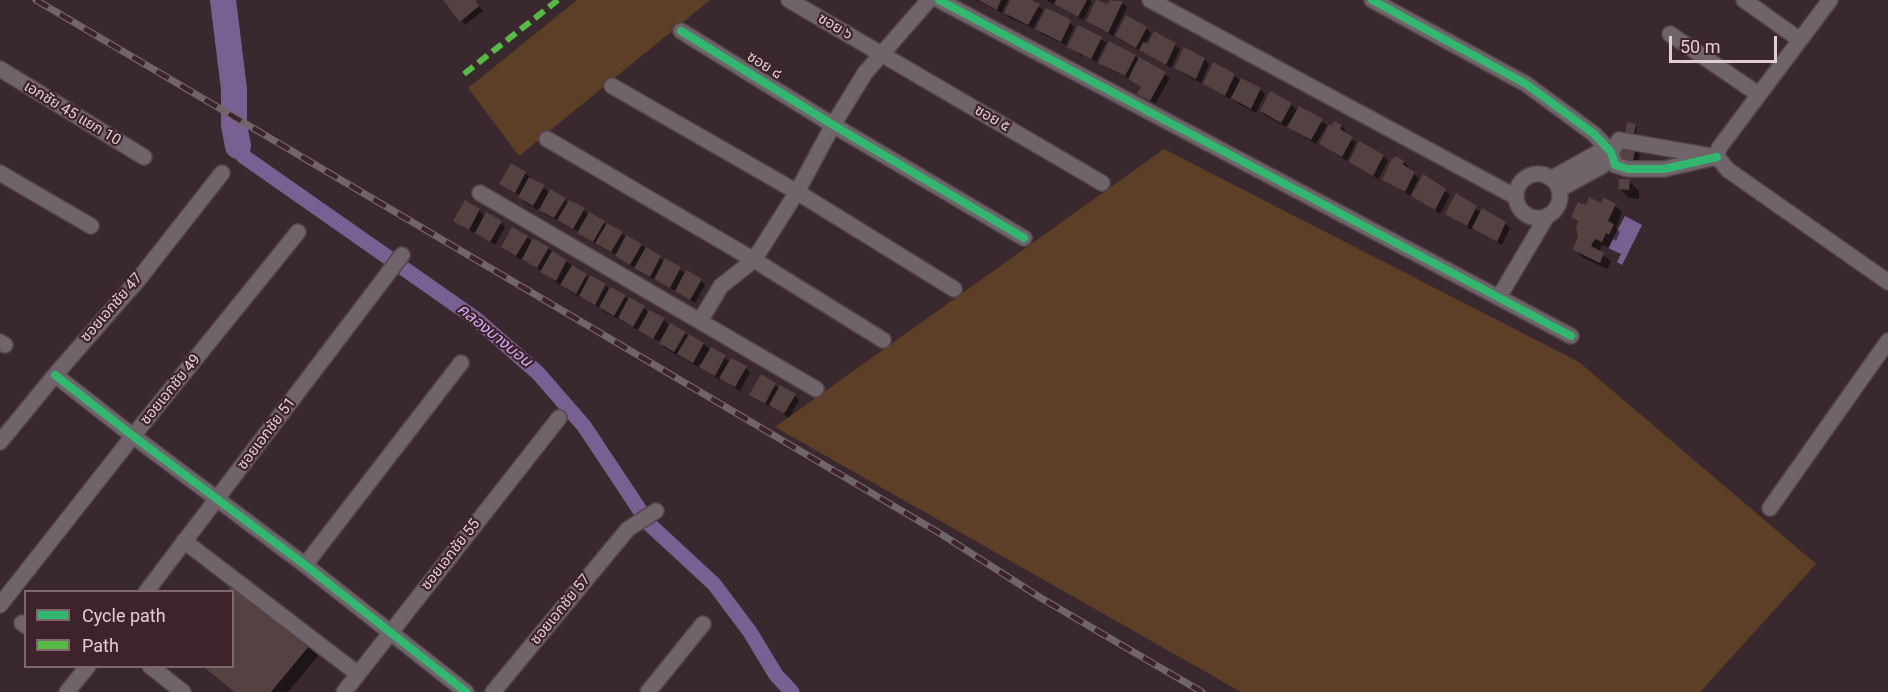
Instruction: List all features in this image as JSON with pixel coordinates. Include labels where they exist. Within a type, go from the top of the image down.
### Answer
[{"type":"street","name":"ซอย ๖","points":[[789,0],[882,54]]},
{"type":"street","points":[[700,321],[721,286],[754,260],[797,192],[833,125],[865,73],[929,0]]},
{"type":"street","points":[[939,0],[1571,336]]},
{"type":"street","points":[[1150,0],[1516,197]]},
{"type":"street","points":[[1371,0],[1526,84],[1594,134],[1611,152],[1615,165],[1629,169],[1664,169],[1717,157]]},
{"type":"street","points":[[1744,0],[1800,40]]},
{"type":"street","points":[[1717,157],[1719,148],[1830,0]]},
{"type":"street","name":"ซอย ๘","points":[[681,31],[833,125],[1024,238]]},
{"type":"street","points":[[1670,34],[1758,94]]},
{"type":"street","name":"ซอย ๕","points":[[882,54],[1102,183]]},
{"type":"street","name":"เอกชัย 45 แยก 10","points":[[0,69],[144,157]]},
{"type":"street","points":[[612,86],[797,192],[954,289]]},
{"type":"street","points":[[547,139],[754,260],[883,340]]},
{"type":"street","points":[[1611,152],[1619,140],[1717,157],[1728,170],[1888,282]]},
{"type":"street","points":[[1556,184],[1597,153],[1611,152]]},
{"type":"street","name":"ซอยเอกชัย 47","points":[[0,442],[138,280],[222,172]]},
{"type":"street","points":[[0,173],[91,226]]},
{"type":"street","points":[[1499,297],[1547,216],[1556,209],[1559,202],[1556,184],[1541,174],[1531,176],[1520,184],[1516,197],[1522,210],[1528,215],[1535,218],[1547,216]]},
{"type":"street","points":[[480,193],[816,389]]},
{"type":"street","name":"ซอยเอกชัย 49","points":[[0,605],[298,232]]},
{"type":"street","name":"ซอยเอกชัย 51","points":[[147,590],[402,255]]},
{"type":"street","points":[[1770,508],[1888,341]]},
{"type":"street","points":[[305,565],[461,363]]},
{"type":"street","points":[[55,375],[216,500],[305,565],[466,692]]},
{"type":"street","name":"ซอยเอกชัย 55","points":[[344,692],[559,418]]},
{"type":"street","name":"ซอยเอกชัย 57","points":[[493,692],[628,529],[656,511]]},
{"type":"street","points":[[184,541],[358,674]]},
{"type":"street","points":[[648,692],[703,624]]},
{"type":"street","points":[[67,692],[82,668]]},
{"type":"street","points":[[153,668],[183,692]]},
{"type":"shaded area","points":[[577,0],[710,0],[519,156],[468,88]]},
{"type":"shaded area","points":[[1164,149],[1579,362],[1816,564],[1700,692],[1241,692],[775,427]]},
{"type":"shaded area","points":[[1625,216],[1642,225],[1622,265],[1617,262],[1621,254],[1608,248]]},
{"type":"building","points":[[443,0],[475,0],[479,6],[460,22]]},
{"type":"building","points":[[978,0],[1001,0],[997,10]]},
{"type":"building","points":[[1010,0],[1031,0],[1040,4],[1028,25],[1004,13]]},
{"type":"building","points":[[1056,0],[1087,0],[1078,17],[1054,4]]},
{"type":"building","points":[[1096,0],[1108,4],[1110,0],[1123,1],[1108,33],[1086,21]]},
{"type":"building","points":[[1046,8],[1071,21],[1061,42],[1035,29]]},
{"type":"building","points":[[1126,15],[1147,27],[1136,48],[1115,36]]},
{"type":"building","points":[[1078,25],[1102,37],[1091,59],[1067,47]]},
{"type":"building","points":[[1154,31],[1176,43],[1166,65],[1139,50],[1143,42],[1148,44]]},
{"type":"building","points":[[1109,41],[1136,55],[1125,76],[1098,63]]},
{"type":"building","points":[[1184,47],[1205,58],[1196,79],[1174,68]]},
{"type":"building","points":[[1139,57],[1166,72],[1150,101],[1137,94],[1141,87],[1128,79]]},
{"type":"building","points":[[1213,62],[1235,74],[1225,96],[1203,84]]},
{"type":"building","points":[[1241,78],[1261,88],[1251,109],[1231,98]]},
{"type":"building","points":[[1270,91],[1292,103],[1281,123],[1260,111]]},
{"type":"building","points":[[1299,106],[1323,119],[1311,140],[1287,127]]},
{"type":"building","points":[[1334,121],[1342,125],[1340,129],[1353,137],[1342,157],[1319,144],[1329,124],[1332,125]]},
{"type":"building","points":[[1627,122],[1636,124],[1634,134],[1625,133]]},
{"type":"building","points":[[1359,141],[1384,155],[1373,176],[1349,162]]},
{"type":"building","points":[[1621,145],[1636,147],[1632,165],[1618,162]]},
{"type":"building","points":[[1396,156],[1404,161],[1405,166],[1415,172],[1405,192],[1382,180],[1392,158]]},
{"type":"building","points":[[511,163],[526,172],[515,193],[499,184]]},
{"type":"building","points":[[1423,174],[1446,189],[1435,210],[1411,196]]},
{"type":"building","points":[[529,177],[545,185],[533,206],[518,197]]},
{"type":"building","points":[[1619,179],[1630,179],[1629,190],[1618,189]]},
{"type":"building","points":[[550,189],[566,198],[554,218],[539,210]]},
{"type":"building","points":[[1456,193],[1477,206],[1467,226],[1445,214]]},
{"type":"building","points":[[1589,197],[1601,203],[1603,197],[1616,204],[1608,221],[1614,224],[1609,235],[1606,233],[1602,242],[1595,239],[1591,246],[1604,253],[1600,263],[1573,250],[1578,236],[1576,227],[1578,221],[1571,217],[1578,202],[1586,205]]},
{"type":"building","points":[[465,200],[480,209],[469,230],[453,221]]},
{"type":"building","points":[[569,200],[585,208],[573,229],[557,220]]},
{"type":"building","points":[[1482,208],[1506,222],[1497,242],[1472,228]]},
{"type":"building","points":[[486,212],[502,221],[490,242],[475,233]]},
{"type":"building","points":[[589,212],[605,221],[593,242],[577,233]]},
{"type":"building","points":[[607,223],[623,232],[611,252],[595,243]]},
{"type":"building","points":[[512,227],[528,236],[516,256],[501,247]]},
{"type":"building","points":[[626,235],[642,244],[630,265],[615,256]]},
{"type":"building","points":[[533,238],[549,247],[537,268],[522,259]]},
{"type":"building","points":[[646,247],[661,256],[650,277],[634,268]]},
{"type":"building","points":[[552,251],[567,260],[556,281],[540,272]]},
{"type":"building","points":[[665,258],[681,267],[670,288],[654,279]]},
{"type":"building","points":[[572,265],[587,274],[576,294],[560,285]]},
{"type":"building","points":[[686,270],[702,279],[690,300],[675,291]]},
{"type":"building","points":[[590,275],[606,284],[595,305],[579,296]]},
{"type":"building","points":[[610,287],[626,295],[614,316],[599,307]]},
{"type":"building","points":[[629,297],[645,306],[633,327],[618,318]]},
{"type":"building","points":[[649,310],[665,318],[653,339],[638,330]]},
{"type":"building","points":[[670,323],[686,332],[674,352],[659,343]]},
{"type":"building","points":[[689,334],[704,343],[693,363],[677,354]]},
{"type":"building","points":[[711,347],[726,355],[715,376],[699,367]]},
{"type":"building","points":[[731,358],[747,366],[735,387],[719,378]]},
{"type":"building","points":[[761,374],[776,383],[765,404],[749,395]]},
{"type":"building","points":[[780,385],[796,394],[784,414],[769,405]]},
{"type":"building","points":[[232,585],[310,645],[271,692],[234,692],[204,668],[234,668],[234,590],[228,590]]},
{"type":"waterway","name":"คลองบางบอน","points":[[223,0],[234,89],[234,125],[238,146]]},
{"type":"waterway","name":"คลองบางบอน","points":[[238,146],[243,156],[476,319],[538,373],[584,426],[649,524],[714,584],[750,632],[776,675],[792,692]]},
{"type":"railway","points":[[36,0],[941,534],[1041,598],[1202,692]]},
{"type":"marked path","points":[[464,74],[558,0]]},
{"type":"cycle path","points":[[939,0],[1571,336]]},
{"type":"cycle path","points":[[1372,0],[1526,84],[1594,134],[1611,152],[1615,165],[1628,169],[1664,169],[1717,157]]},
{"type":"cycle path","points":[[681,31],[833,125],[1024,238]]},
{"type":"cycle path","points":[[55,375],[305,565],[466,692]]}]
